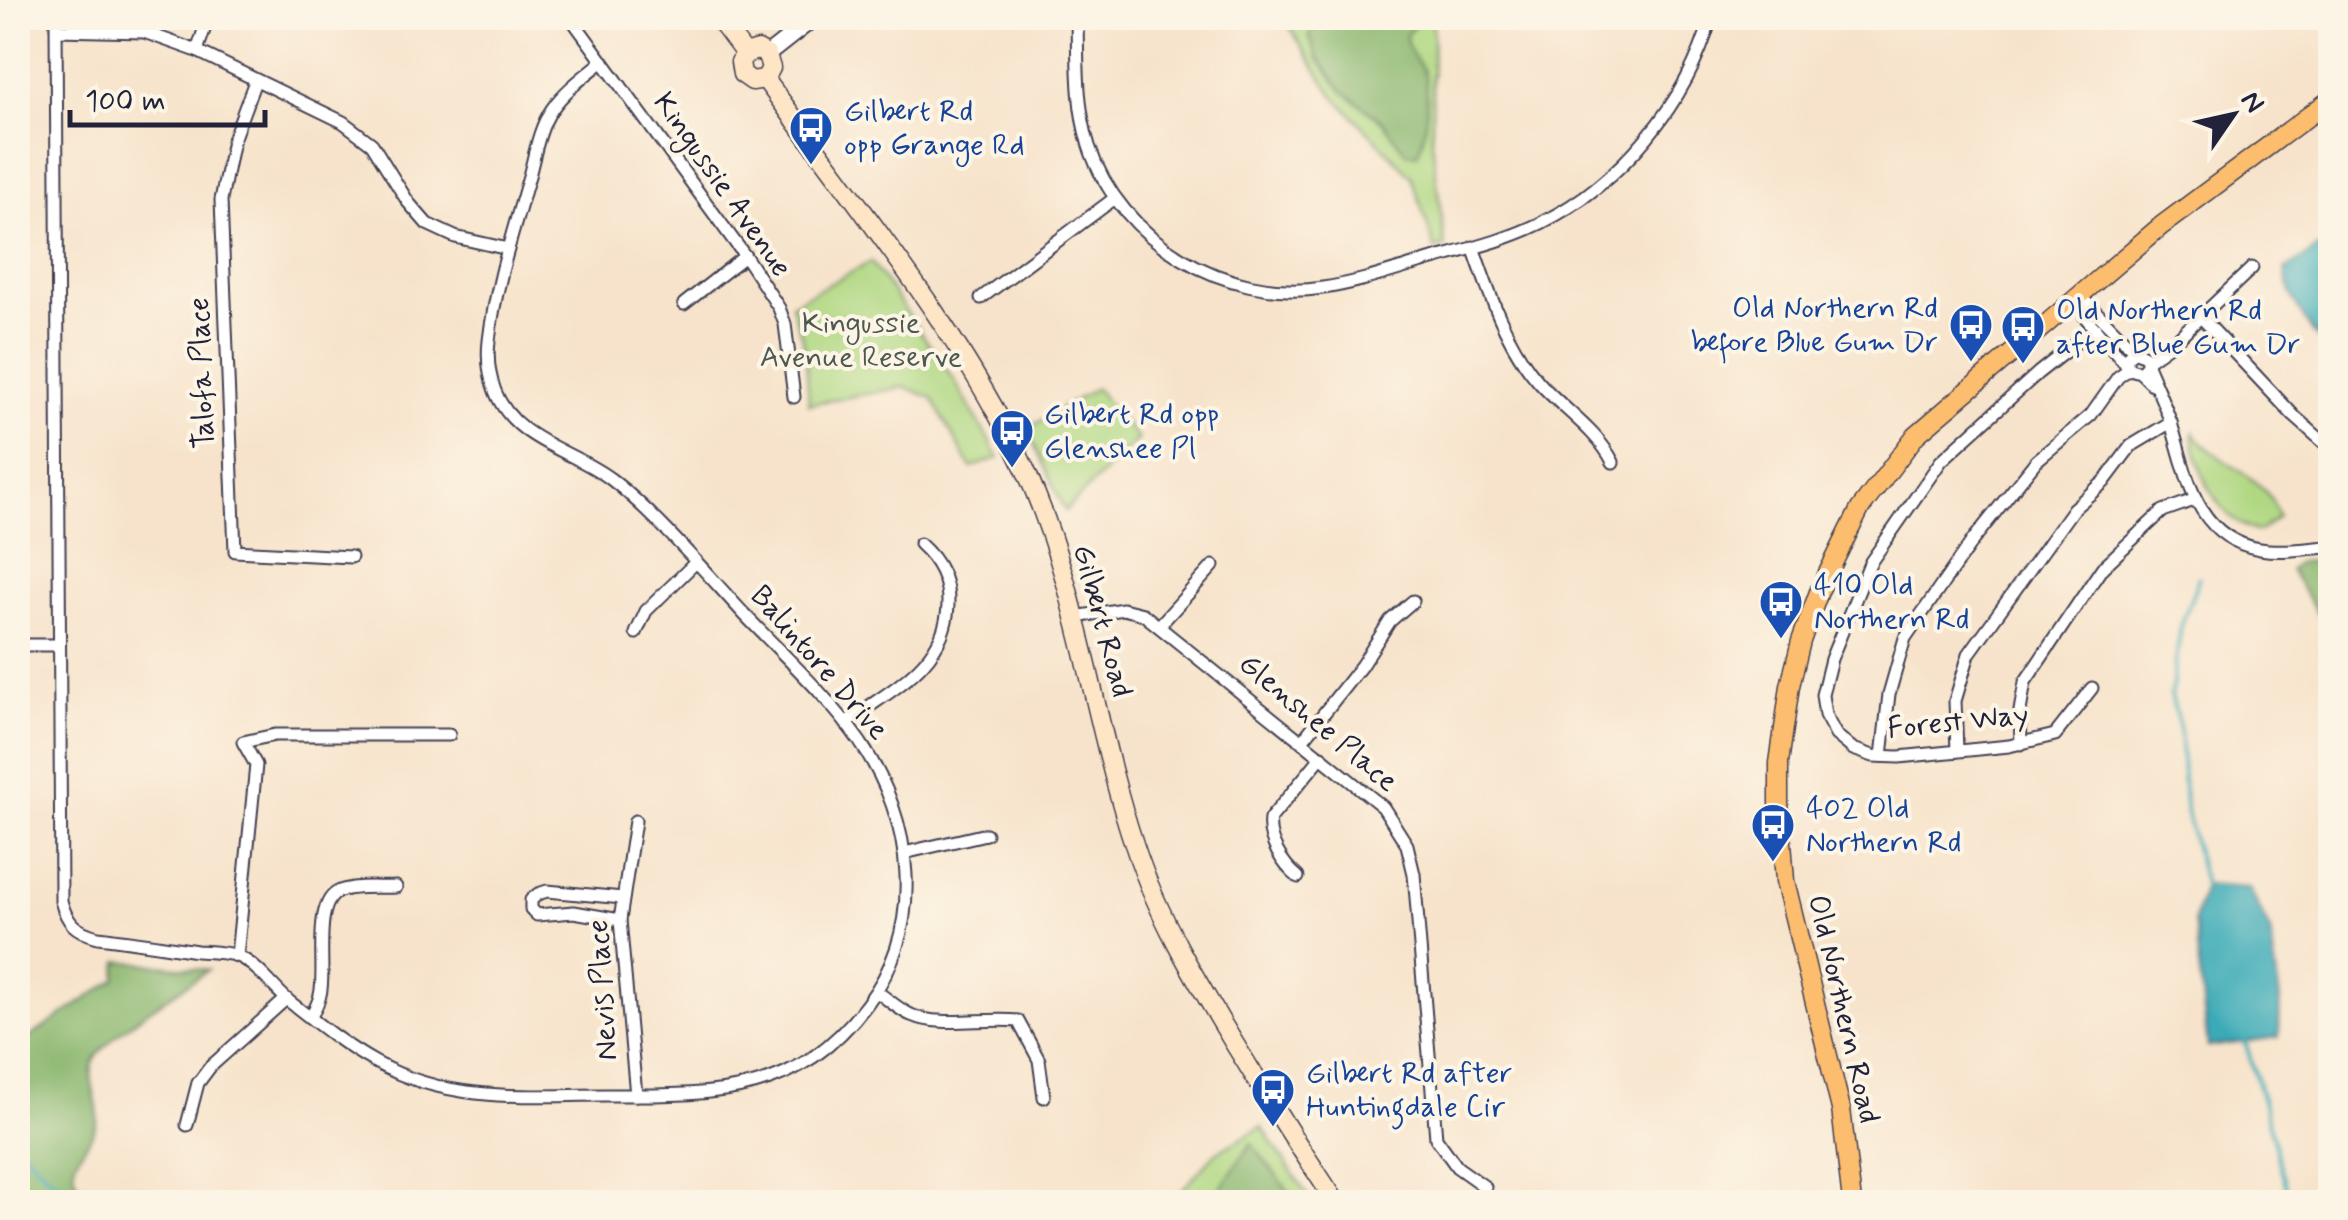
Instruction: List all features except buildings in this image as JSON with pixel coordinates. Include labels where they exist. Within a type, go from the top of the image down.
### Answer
[{"type":"main road","points":[[718,18],[745,54]]},
{"type":"main road","points":[[758,50],[767,54],[771,68],[765,79],[752,80],[742,74],[740,62],[745,54],[758,50]]},
{"type":"main road","name":"Gilbert Road","points":[[765,79],[948,333],[991,401],[1028,474],[1076,617],[1112,778],[1136,853],[1175,943],[1336,1202]]},
{"type":"main road","name":"Old Northern Road","points":[[1852,1202],[1841,1109],[1795,928],[1780,841],[1779,762],[1794,670],[1820,589],[1844,534],[1876,484],[1916,435],[2161,226],[2330,100]]},
{"type":"street","points":[[197,50],[208,18]]},
{"type":"street","name":"Kingussie Avenue","points":[[571,18],[746,256],[779,308],[785,324],[794,397]]},
{"type":"street","points":[[767,54],[814,18]]},
{"type":"street","points":[[1077,18],[1083,121],[1090,148],[1115,198],[1155,240],[1191,265],[1231,281],[1276,290],[1321,289],[1360,281],[1542,223],[1568,207],[1647,138],[1687,78],[1711,18]]},
{"type":"street","points":[[448,735],[275,735],[243,742],[256,765],[237,956],[79,932],[66,919],[62,901],[56,24],[144,32],[197,50],[343,122],[372,144],[408,202],[427,224],[455,237],[508,249]]},
{"type":"street","name":"Balintore Drive","points":[[237,956],[286,999],[380,1068],[405,1079],[476,1093],[707,1095],[764,1084],[808,1062],[851,1026],[877,992],[899,944],[907,910],[904,853],[888,792],[846,723],[696,562],[615,482],[586,462],[538,440],[502,406],[488,364],[489,338],[508,249],[541,132],[550,111],[603,61]]},
{"type":"street","name":"Talofa Place","points":[[255,81],[233,140],[220,200],[234,551],[351,556]]},
{"type":"street","points":[[981,298],[1115,198]]},
{"type":"street","points":[[1473,247],[1496,313],[1536,380],[1604,444],[1613,462]]},
{"type":"street","points":[[684,304],[746,256]]},
{"type":"street","points":[[1882,756],[1889,694],[1905,638],[1973,540],[2036,461],[2090,415],[2118,377],[2175,341],[2252,268]]},
{"type":"street","points":[[2080,296],[2086,317],[2095,328],[2140,361]]},
{"type":"street","points":[[2080,296],[2140,361],[2155,387],[2194,500],[2211,524],[2244,545],[2271,550],[2330,547]]},
{"type":"street","points":[[2200,316],[2294,416],[2330,448]]},
{"type":"street","name":"Forest Way","points":[[2092,688],[2055,735],[2022,744],[1882,756],[1853,749],[1836,735],[1825,715],[1822,695],[1830,660],[1870,564],[1912,501],[1942,461],[2038,373],[2095,328]]},
{"type":"street","points":[[1957,751],[1956,701],[1970,654],[2074,509],[2104,482],[2131,446],[2170,422]]},
{"type":"street","points":[[2022,744],[2020,711],[2025,682],[2102,568],[2163,510],[2194,500]]},
{"type":"street","points":[[846,723],[921,666],[938,649],[948,626],[949,592],[940,565],[920,544]]},
{"type":"street","points":[[636,633],[646,610],[696,562]]},
{"type":"street","points":[[1159,626],[1214,566]]},
{"type":"street","points":[[1302,740],[1361,666],[1390,621],[1413,601]]},
{"type":"street","name":"Glenshee Place","points":[[1076,617],[1123,609],[1143,614],[1383,807],[1407,845],[1414,874],[1436,1138],[1458,1167],[1485,1188]]},
{"type":"street","points":[[18,646],[60,645]]},
{"type":"street","points":[[1298,877],[1281,858],[1268,826],[1322,756]]},
{"type":"street","name":"Nevis Place","points":[[635,821],[620,920],[636,1096]]},
{"type":"street","points":[[904,853],[986,834]]},
{"type":"street","points":[[311,1017],[321,994],[327,902],[346,889],[396,887]]},
{"type":"street","points":[[620,920],[574,912],[537,914],[532,909],[532,900],[547,891],[622,898]]},
{"type":"street","points":[[877,992],[912,1016],[940,1022],[996,1018],[1018,1021],[1039,1060],[1044,1097]]},
{"type":"street","points":[[187,1125],[198,1083],[210,1067],[286,999]]},
{"type":"green space","points":[[1284,18],[1433,18],[1432,141],[1445,247],[1435,249],[1412,177],[1332,94]]},
{"type":"green space","points":[[1322,18],[1422,18],[1406,35],[1426,84],[1425,128],[1417,154],[1406,153],[1383,122],[1342,90],[1317,57],[1309,35]]},
{"type":"green space","name":"Kingussie Avenue Reserve","points":[[871,262],[953,378],[999,458],[971,468],[932,398],[905,387],[809,404],[805,348],[791,304]]},
{"type":"green space","points":[[1095,388],[1138,439],[1065,511],[1027,429]]},
{"type":"green space","points":[[2193,431],[2215,454],[2265,491],[2278,517],[2258,532],[2231,517],[2204,477]]},
{"type":"green space","points":[[2330,560],[2330,625],[2317,613],[2290,570],[2299,562]]},
{"type":"green space","points":[[119,961],[208,970],[127,1027],[93,1064],[98,1119],[74,1168],[88,1202],[18,1202],[18,1045],[116,979]]},
{"type":"green space","points":[[1262,1127],[1312,1202],[1178,1202],[1178,1194],[1216,1153]]},
{"type":"green space","points":[[1251,1143],[1297,1202],[1211,1202]]},
{"type":"water","points":[[2330,240],[2330,352],[2301,314],[2285,270]]},
{"type":"water","points":[[2204,885],[2249,888],[2270,930],[2280,999],[2279,1037],[2208,1047],[2194,921]]},
{"type":"waterway","points":[[2199,577],[2181,626],[2171,695],[2180,730],[2185,806],[2204,885]]},
{"type":"waterway","points":[[2245,1042],[2291,1202]]},
{"type":"waterway","points":[[18,1146],[48,1176],[84,1202]]},
{"type":"place","name":"Gilbert Rd opp Grange Rd","points":[[811,166]]},
{"type":"place","name":"Old Northern Rd before Blue Gum Dr","points":[[1971,363]]},
{"type":"place","name":"Old Northern Rd after Blue Gum Dr","points":[[2023,365]]},
{"type":"place","name":"Gilbert Rd opp Glenshee Pl","points":[[1012,469]]},
{"type":"place","name":"410 Old Northern Rd","points":[[1781,640]]},
{"type":"place","name":"402 Old Northern Rd","points":[[1773,863]]},
{"type":"place","name":"Gilbert Rd after Huntingdale Cir","points":[[1273,1128]]}]
